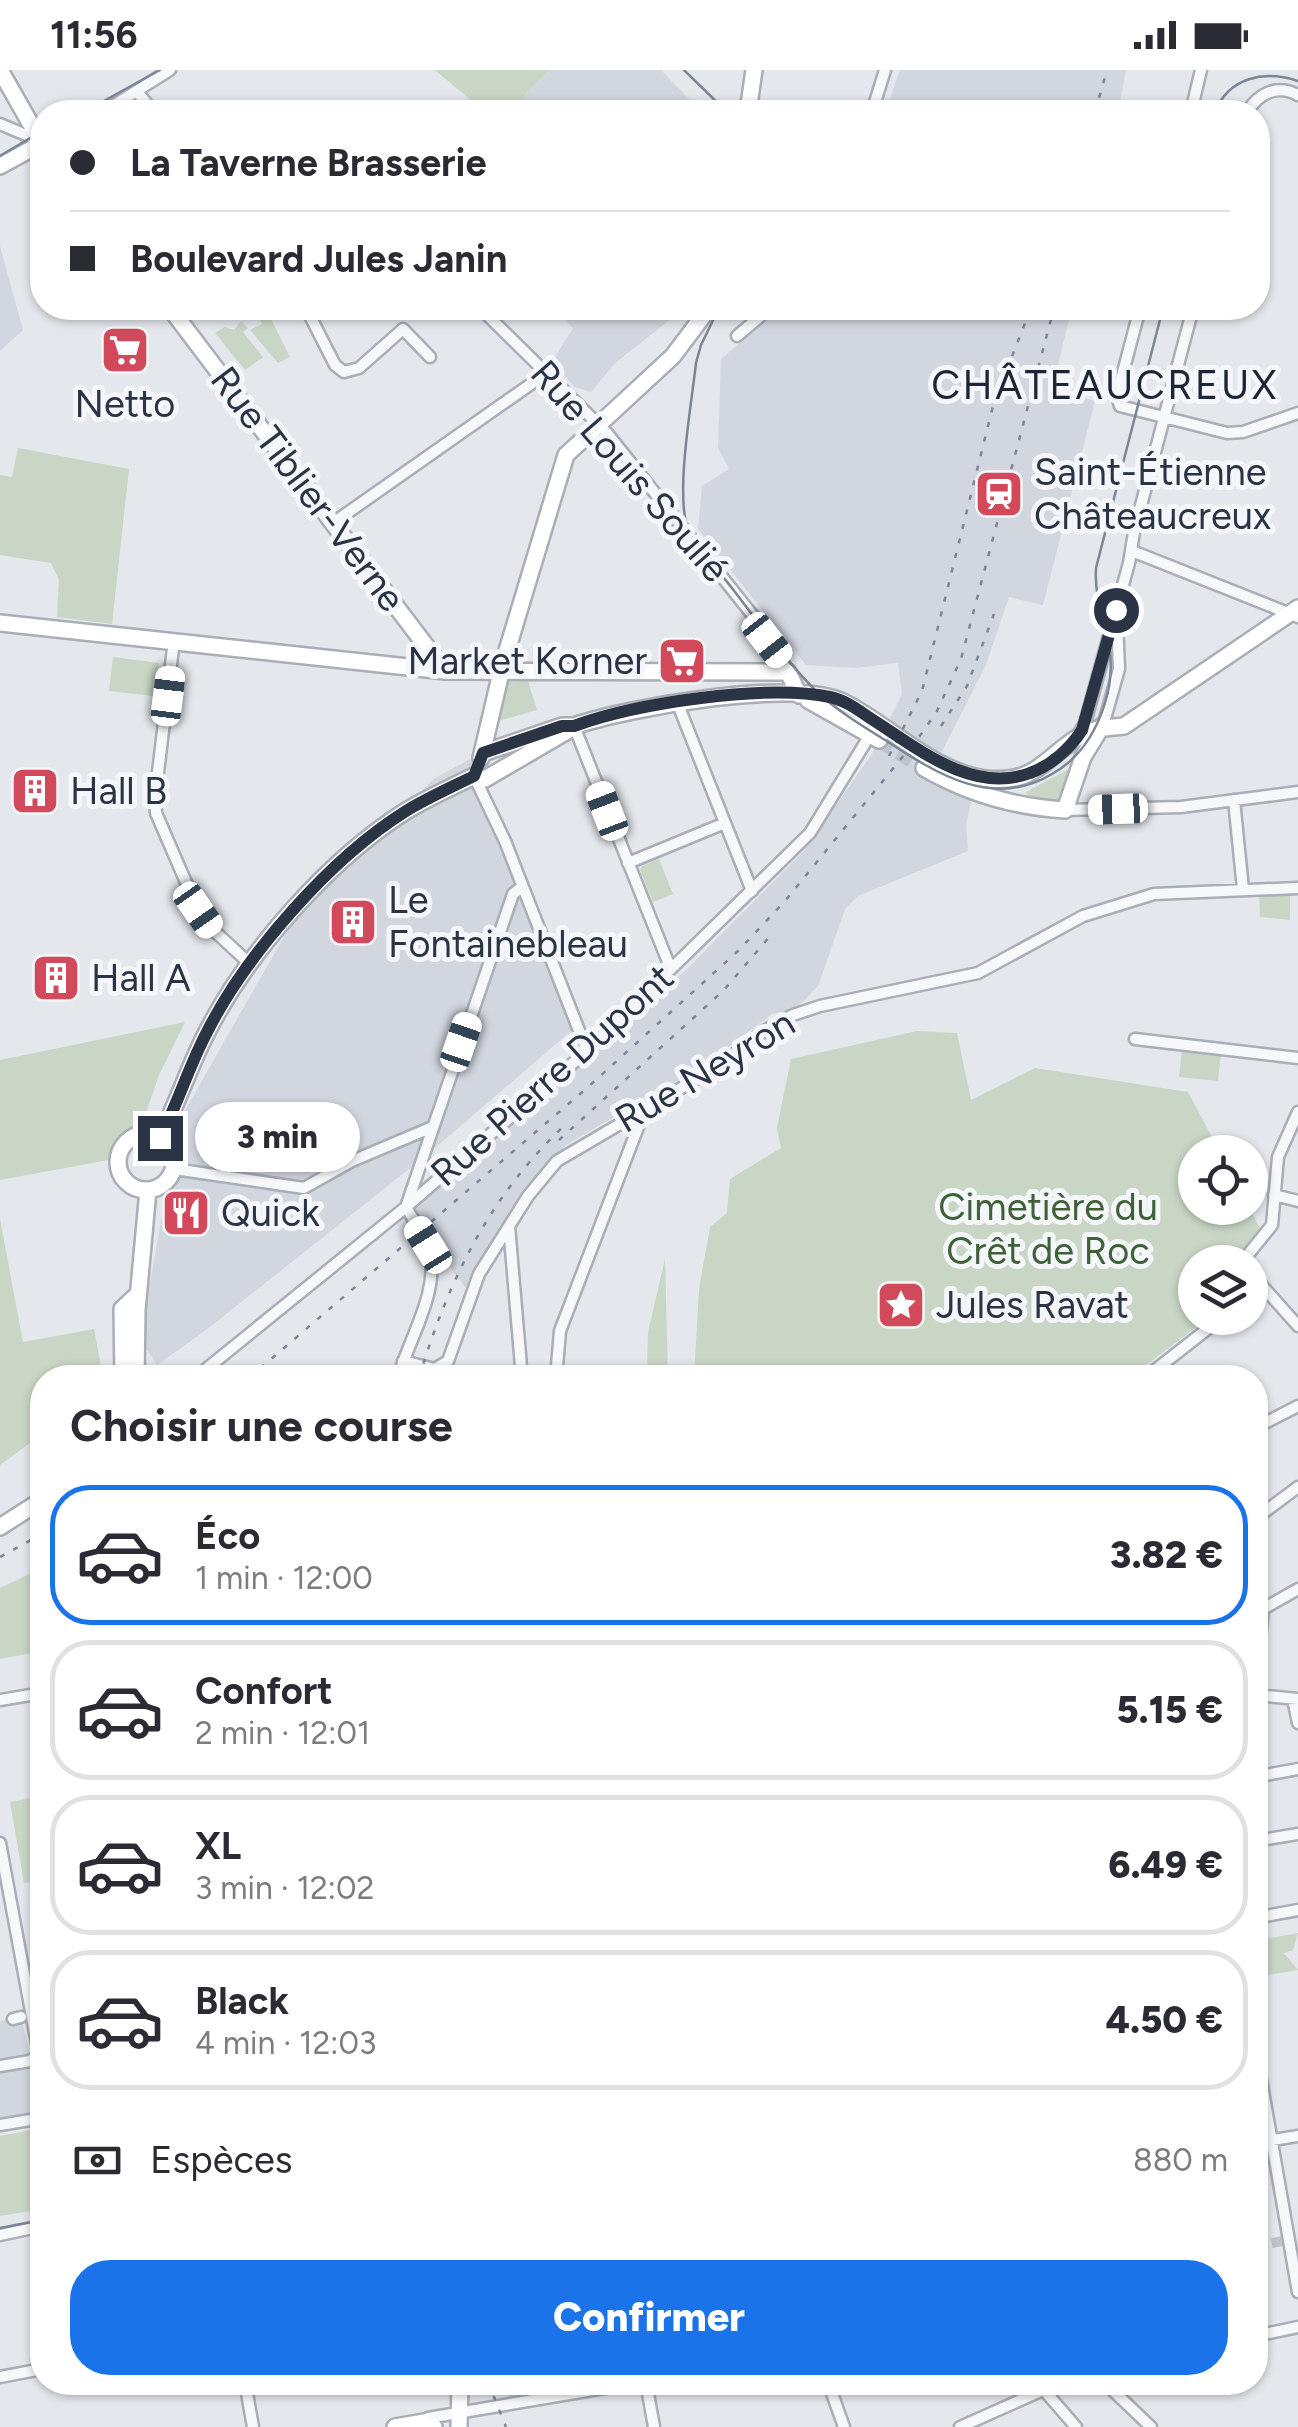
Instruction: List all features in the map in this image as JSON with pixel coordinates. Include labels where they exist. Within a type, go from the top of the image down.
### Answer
[{"type":"main road","points":[[0,70],[30,122]]},
{"type":"main road","points":[[750,100],[754,70]]},
{"type":"main road","points":[[0,166],[30,150]]},
{"type":"main road","name":"Rue Tiblier-Verne","points":[[179,320],[332,523],[452,671],[482,684],[494,701]]},
{"type":"main road","points":[[160,1138],[208,1029],[250,964],[288,916],[365,840],[408,810],[474,776],[566,455],[678,350],[700,320]]},
{"type":"main road","points":[[927,762],[1003,780],[1044,766],[1077,738],[1102,726],[1124,726],[1295,613]]},
{"type":"main road","points":[[0,623],[452,671],[788,672]]},
{"type":"main road","name":"Rue Louis Soulié","points":[[788,672],[798,695]]},
{"type":"main road","points":[[483,753],[562,726],[677,702],[798,695],[878,734],[967,790],[1065,810],[1083,756],[1102,726]]},
{"type":"main road","points":[[474,776],[485,779],[574,726]]},
{"type":"main road","points":[[152,1134],[172,1151],[174,1169],[164,1184],[148,1190],[128,1183],[118,1158],[134,1136],[152,1134]]},
{"type":"main road","points":[[136,1365],[138,1294],[148,1190]]},
{"type":"main road","points":[[123,1365],[122,1308],[138,1294]]},
{"type":"main road","points":[[0,1527],[30,1508]]},
{"type":"main road","points":[[460,2395],[460,2421]]},
{"type":"main road","points":[[395,2427],[429,2424]]},
{"type":"street","points":[[125,100],[170,70]]},
{"type":"street","points":[[876,100],[885,70]]},
{"type":"street","points":[[1194,100],[1202,70]]},
{"type":"street","points":[[1259,100],[1267,92],[1294,92]]},
{"type":"street","points":[[138,93],[144,100]]},
{"type":"street","points":[[0,124],[30,136]]},
{"type":"street","points":[[312,320],[335,366],[344,372],[359,368],[402,329],[430,357]]},
{"type":"street","name":"Rue Louis Soulié","points":[[493,320],[598,424],[674,514],[762,627],[788,672]]},
{"type":"street","points":[[737,336],[756,320]]},
{"type":"street","points":[[1137,320],[1117,401],[1120,406],[1228,432],[1242,432],[1298,413]]},
{"type":"street","points":[[1077,738],[1116,610],[1191,320]]},
{"type":"street","points":[[332,523],[548,372]]},
{"type":"street","points":[[1132,551],[1295,613]]},
{"type":"street","points":[[1102,726],[1119,670],[1116,610]]},
{"type":"street","points":[[174,640],[156,813],[198,910],[210,928],[250,964]]},
{"type":"street","points":[[677,702],[752,891]]},
{"type":"street","points":[[574,726],[670,967]]},
{"type":"street","name":"Rue Pierre Dupont","points":[[211,1365],[406,1207],[587,1051],[810,833],[878,734]]},
{"type":"street","points":[[474,776],[587,1051]]},
{"type":"street","points":[[1065,810],[1181,807],[1298,792]]},
{"type":"street","points":[[1234,800],[1243,889]]},
{"type":"street","points":[[628,864],[725,823]]},
{"type":"street","points":[[402,1365],[428,1291],[432,1266],[428,1245],[406,1207],[513,894],[522,886]]},
{"type":"street","name":"Rue Neyron","points":[[442,1365],[448,1361],[478,1274],[528,1196],[557,1161],[722,1064],[792,1015],[978,973],[1084,916],[1154,894],[1298,888]]},
{"type":"street","points":[[1135,1039],[1298,1058]]},
{"type":"street","points":[[557,1365],[560,1331],[645,1109]]},
{"type":"street","points":[[1256,1245],[1272,1226],[1278,1157],[1298,1112]]},
{"type":"street","points":[[174,1169],[304,1188],[352,1160],[430,1128]]},
{"type":"street","points":[[1274,1195],[1298,1201]]},
{"type":"street","points":[[509,1226],[521,1365]]},
{"type":"street","points":[[1268,1292],[1298,1326]]},
{"type":"street","points":[[1162,1365],[1200,1335]]},
{"type":"street","name":"Rue Neyron","points":[[403,1361],[419,1365]]},
{"type":"street","points":[[1268,1421],[1298,1406]]},
{"type":"street","points":[[1268,1509],[1298,1487]]},
{"type":"street","points":[[1268,1607],[1298,1590]]},
{"type":"street","points":[[0,1700],[30,1694]]},
{"type":"street","points":[[1268,1695],[1296,1699],[1298,1723]]},
{"type":"street","points":[[1268,1775],[1298,1769]]},
{"type":"street","points":[[1268,1839],[1298,1834]]},
{"type":"street","points":[[0,1843],[30,2001]]},
{"type":"street","points":[[1268,1916],[1298,1910]]},
{"type":"street","points":[[0,2066],[30,2061]]},
{"type":"street","points":[[1268,2118],[1298,2292]]},
{"type":"street","points":[[0,2125],[30,2120]]},
{"type":"street","points":[[1268,2141],[1298,2136]]},
{"type":"street","points":[[0,2235],[30,2229]]},
{"type":"street","points":[[1268,2333],[1298,2327]]},
{"type":"street","points":[[0,2377],[30,2371]]},
{"type":"street","points":[[247,2395],[253,2427]]},
{"type":"street","points":[[429,2424],[428,2418],[460,2421],[582,2395]]},
{"type":"street","points":[[646,2395],[654,2427]]},
{"type":"street","points":[[833,2395],[844,2427]]},
{"type":"street","points":[[960,2427],[1033,2395]]},
{"type":"street","points":[[1048,2395],[1076,2427]]},
{"type":"street","points":[[1118,2395],[1152,2427]]},
{"type":"shaded area","points":[[549,70],[661,70],[690,100],[525,100],[524,95]]},
{"type":"shaded area","points":[[900,70],[1126,70],[1120,100],[889,100]]},
{"type":"shaded area","points":[[0,246],[23,330],[0,351]]},
{"type":"shaded area","points":[[565,320],[670,320],[615,363],[591,392],[575,387],[552,362],[573,328]]},
{"type":"shaded area","points":[[767,320],[1069,320],[1052,389],[1095,401],[1043,605],[1009,597],[986,665],[928,779],[972,798],[966,824],[968,851],[858,896],[845,909],[818,986],[796,1009],[772,1014],[707,1063],[566,1145],[525,1194],[467,1290],[408,1211],[587,1061],[689,967],[803,852],[872,754],[902,694],[898,663],[856,668],[806,665],[698,529],[702,486],[729,469],[718,448],[721,359]]},
{"type":"shaded area","points":[[472,758],[579,1024],[428,1154],[157,1365],[140,1339],[179,1121],[303,903],[435,778]]},
{"type":"shaded area","points":[[21,2017],[30,2054],[30,2120],[0,2125],[0,2021]]},
{"type":"green space","points":[[435,70],[549,70],[524,95],[525,100],[471,100]]},
{"type":"green space","points":[[260,320],[272,320],[290,357],[278,363],[250,330],[262,324]]},
{"type":"green space","points":[[241,321],[248,328],[243,332],[263,357],[245,370],[215,333],[225,327],[234,330]]},
{"type":"green space","points":[[18,448],[129,469],[112,624],[57,617],[59,580],[51,563],[0,555],[0,475],[12,477]]},
{"type":"green space","points":[[113,657],[159,663],[154,696],[109,691]]},
{"type":"green space","points":[[528,681],[537,710],[498,721],[507,682]]},
{"type":"green space","points":[[1069,769],[1072,772],[1059,802],[1039,802],[1028,796],[1026,792]]},
{"type":"green space","points":[[659,859],[673,894],[653,902],[640,870]]},
{"type":"green space","points":[[1290,895],[1290,920],[1260,917],[1259,896]]},
{"type":"green space","points":[[185,1022],[159,1075],[140,1130],[121,1143],[114,1159],[0,1180],[0,1060]]},
{"type":"green space","name":"Cimetière du Crêt de Roc","points":[[917,1031],[957,1033],[971,1100],[1035,1068],[1188,1092],[1211,1135],[1178,1135],[1178,1225],[1258,1225],[1261,1230],[1247,1245],[1178,1245],[1178,1335],[1186,1335],[1146,1365],[695,1365],[699,1289],[710,1227],[727,1213],[730,1179],[781,1148],[777,1128],[791,1059]]},
{"type":"green space","points":[[1182,1049],[1221,1053],[1218,1081],[1179,1077]]},
{"type":"green space","points":[[0,1219],[23,1342],[94,1329],[101,1365],[30,1365],[30,1443],[0,1465]]},
{"type":"green space","points":[[665,1259],[668,1365],[647,1365],[648,1332]]},
{"type":"green space","points":[[30,1574],[30,1653],[0,1659],[0,1588]]},
{"type":"green space","points":[[30,1798],[30,1882],[24,1883],[10,1802]]},
{"type":"green space","points":[[1298,1933],[1293,1950],[1284,1953],[1298,1970],[1268,1975],[1268,1939]]},
{"type":"green space","points":[[30,2130],[30,2211],[0,2216],[0,2136]]},
{"type":"tunnel","points":[[879,740],[924,768]]},
{"type":"tunnel","points":[[1268,2244],[1282,2241]]},
{"type":"tram line","points":[[106,100],[160,70]]},
{"type":"tram line","points":[[684,70],[715,100]]},
{"type":"tram line","points":[[1221,100],[1249,79],[1273,76],[1298,81]]},
{"type":"tram line","points":[[0,156],[30,138]]},
{"type":"tram line","points":[[713,320],[696,363],[688,425],[683,497],[689,532],[785,656],[841,712],[944,775],[986,788],[1008,789],[1030,784],[1070,761],[1091,734],[1105,703],[1111,664],[1096,568],[1160,320]]},
{"type":"tram line","points":[[0,2228],[30,2222]]},
{"type":"railway","points":[[1098,100],[1107,70]]},
{"type":"railway","points":[[889,756],[922,691],[994,402],[1026,320]]},
{"type":"railway","points":[[264,1365],[587,1088],[738,951],[785,901],[922,733],[937,711],[961,659],[1051,320]]},
{"type":"railway","points":[[941,726],[967,686],[994,614]]},
{"type":"railway","points":[[559,1140],[723,991],[771,935]]},
{"type":"railway","points":[[423,1365],[443,1307],[493,1210],[538,1152],[565,1125]]},
{"type":"railway","points":[[0,1557],[30,1541]]},
{"type":"railway","points":[[493,2395],[506,2427]]},
{"type":"place","name":"Netto","points":[[125,350]]},
{"type":"place","name":"Saint-Étienne Châteaucreux","points":[[999,494]]},
{"type":"place","name":"Market Korner","points":[[682,661]]},
{"type":"place","name":"Hall B","points":[[35,791]]},
{"type":"place","name":"Le Fontainebleau","points":[[353,922]]},
{"type":"place","name":"Hall A","points":[[56,978]]},
{"type":"place","name":"Quick","points":[[186,1213]]},
{"type":"place","name":"Jules Ravat","points":[[901,1305]]},
{"type":"district","name":"CHÂTEAUCREUX","points":[[1105,385]]},
{"type":"route","points":[[160,1138],[208,1029],[250,964],[288,916],[365,840],[408,810],[474,776],[483,753],[562,726],[677,702],[756,695],[822,696],[853,707],[964,773],[988,779],[1018,777],[1044,766],[1071,745],[1082,730],[1116,610]]}]
